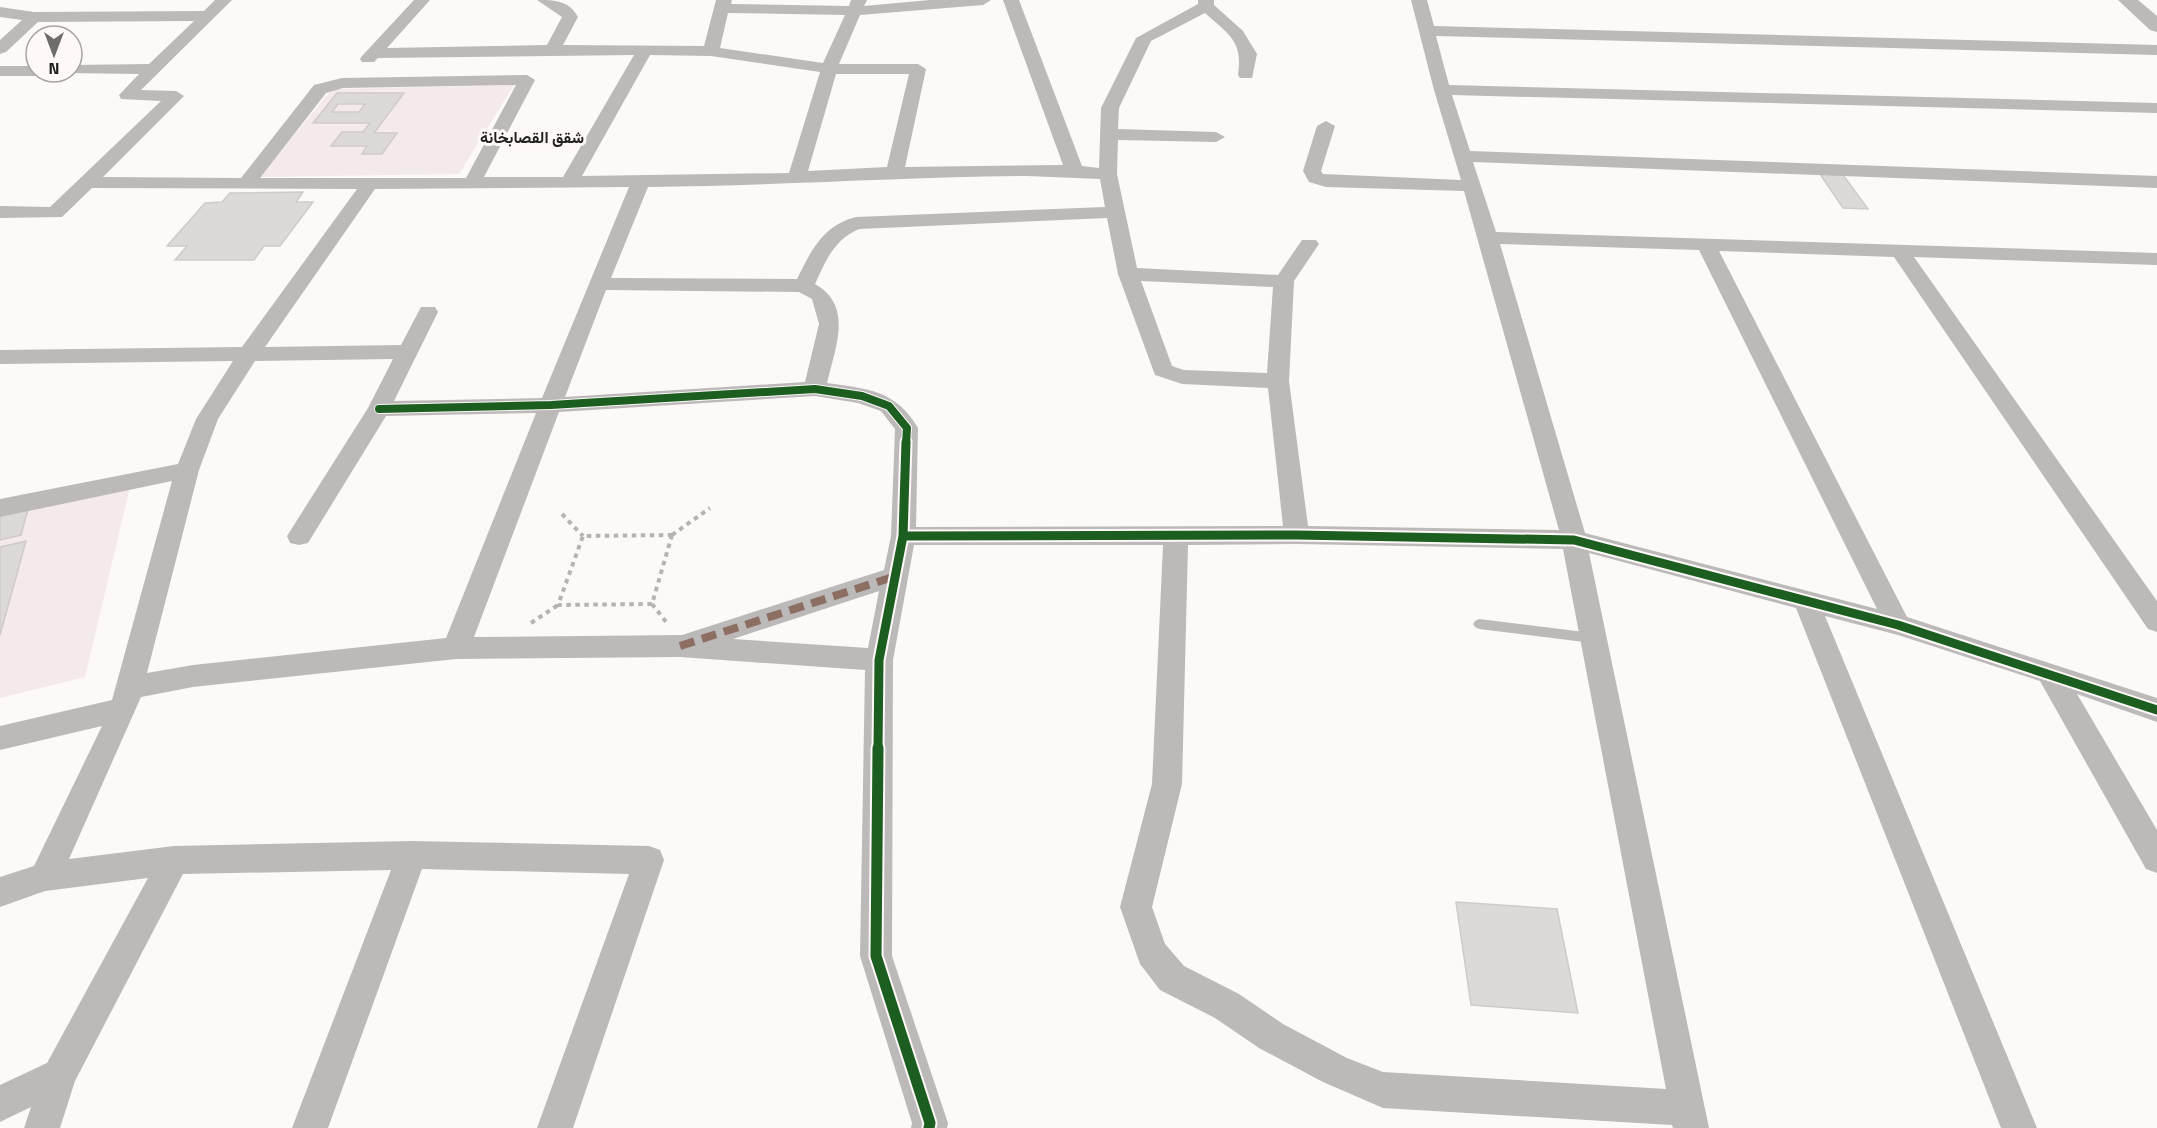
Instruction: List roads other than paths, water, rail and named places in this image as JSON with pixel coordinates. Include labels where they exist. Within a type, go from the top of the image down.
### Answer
[{"type":"street","points":[[0,212],[55,213],[176,96],[127,95],[224,0]]},
{"type":"street","points":[[342,83],[375,53],[422,0]]},
{"type":"street","points":[[545,0],[567,11],[570,16],[553,50]]},
{"type":"street","points":[[711,51],[722,4],[857,5],[983,0]]},
{"type":"street","points":[[1011,0],[1074,170]]},
{"type":"street","points":[[1176,536],[1167,784],[1136,907],[1152,953],[1172,978],[1227,1006],[1271,1036],[1335,1070],[1383,1090],[1689,1118],[1574,540],[1473,186],[1442,90],[1419,0]]},
{"type":"street","points":[[2127,0],[2157,26]]},
{"type":"street","points":[[1246,75],[1249,54],[1237,34],[1206,3],[1144,38],[1110,108],[1108,174],[1128,274],[1162,370],[1182,377],[1278,381]]},
{"type":"street","points":[[797,177],[829,69],[857,5]]},
{"type":"street","points":[[0,12],[34,17],[208,16]]},
{"type":"street","points":[[0,49],[34,17]]},
{"type":"street","points":[[1428,32],[2157,50]]},
{"type":"street","points":[[375,53],[553,50],[711,51],[829,69],[918,69],[894,173]]},
{"type":"street","points":[[570,181],[644,51]]},
{"type":"street","points":[[84,70],[153,69]]},
{"type":"street","points":[[0,71],[24,71]]},
{"type":"street","points":[[246,184],[320,89],[342,83],[527,80],[472,183]]},
{"type":"street","points":[[1442,90],[2157,108]]},
{"type":"street","points":[[1326,126],[1312,171],[1315,178],[1326,182],[1473,186]]},
{"type":"street","points":[[1109,134],[1216,136]]},
{"type":"street","points":[[1463,156],[2157,182]]},
{"type":"street","points":[[86,182],[369,184],[641,182],[776,180],[894,173],[1074,170],[1108,174]]},
{"type":"street","points":[[456,648],[598,284],[641,182]]},
{"type":"street","points":[[45,877],[127,698],[187,470],[207,419],[247,356],[369,184]]},
{"type":"street","points":[[804,286],[827,240],[840,229],[856,223],[1117,212]]},
{"type":"street","points":[[1488,238],[2157,259]]},
{"type":"street","points":[[1297,535],[1278,381],[1284,281],[1309,244]]},
{"type":"street","points":[[1706,245],[1898,625]]},
{"type":"street","points":[[1900,251],[2157,622]]},
{"type":"street","points":[[1128,274],[1284,281]]},
{"type":"street","points":[[598,284],[787,284],[804,286],[821,296],[830,324],[815,389]]},
{"type":"street","points":[[299,536],[379,409],[428,312]]},
{"type":"street","points":[[0,357],[247,356],[408,352]]},
{"type":"street","points":[[379,409],[551,405],[815,389],[862,396],[889,406],[907,428],[903,536],[879,660],[876,956],[930,1123],[929,1128]]},
{"type":"street","points":[[0,508],[187,470]]},
{"type":"street","points":[[903,536],[1297,535],[1574,540],[1898,625],[2157,710]]},
{"type":"street","points":[[680,646],[896,576]]},
{"type":"street","points":[[1806,601],[2019,1128]]},
{"type":"street","points":[[0,738],[193,676],[456,648],[680,646],[879,660]]},
{"type":"street","points":[[2050,673],[2157,859]]},
{"type":"street","points":[[0,892],[45,877],[174,860],[412,855],[649,860],[555,1128]]},
{"type":"street","points":[[310,1128],[412,855]]},
{"type":"street","points":[[42,1128],[59,1075],[174,860]]},
{"type":"street","points":[[0,1104],[59,1075]]},
{"type":"lane","points":[[1479,624],[1592,638]]},
{"type":"district","name":"شقق القصابخانة","points":[[532,137]]}]
